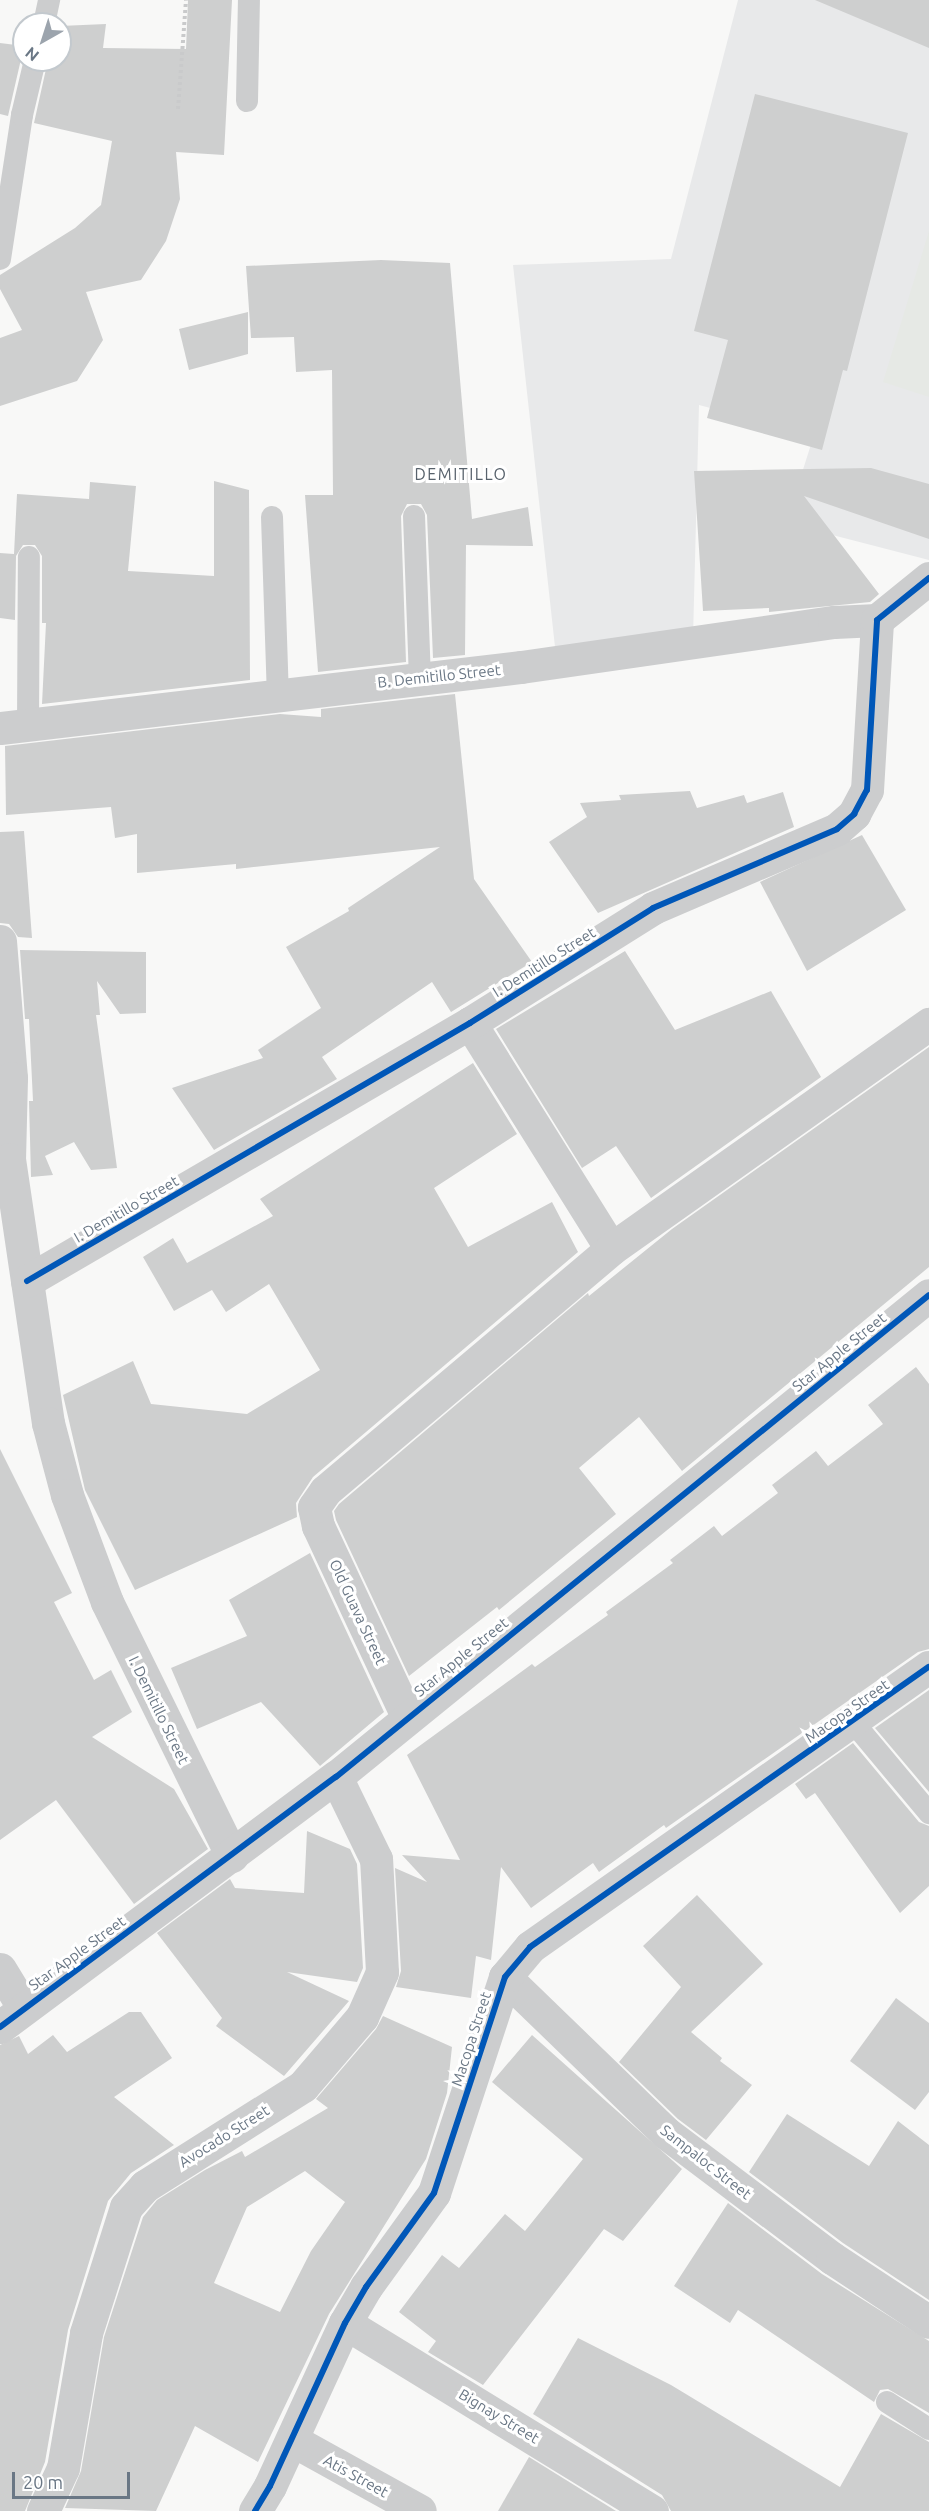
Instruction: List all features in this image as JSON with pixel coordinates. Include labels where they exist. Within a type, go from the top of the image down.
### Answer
[{"type":"street","points":[[877,620],[929,578]]},
{"type":"street","name":"B. Demitillo Street","points":[[14,727],[420,678],[834,622],[877,620]]},
{"type":"street","name":"I. Demitillo Street","points":[[27,1281],[470,1023],[653,908],[837,829],[854,814],[867,790],[877,620]]},
{"type":"street","name":"I. Demitillo Street","points":[[0,941],[11,1078],[5,1159],[27,1281],[48,1423],[67,1496],[107,1602],[232,1856]]},
{"type":"street","points":[[470,1023],[611,1249],[929,1024]]},
{"type":"street","name":"Old Guava Street","points":[[407,1716],[318,1526],[314,1507],[325,1491],[611,1249]]},
{"type":"street","name":"Star Apple Street","points":[[11,2017],[336,1777],[407,1716],[929,1295]]},
{"type":"street","name":"Macopa Street","points":[[255,2511],[292,2440],[345,2323],[366,2287],[434,2193],[505,1977],[530,1947],[929,1667]]},
{"type":"street","name":"Avocado Street","points":[[42,2511],[63,2468],[86,2333],[126,2207],[145,2186],[303,2086],[362,2017],[382,1972],[376,1859],[336,1777]]},
{"type":"street","points":[[0,1969],[11,2017]]},
{"type":"street","name":"Sampaloc Street","points":[[505,1977],[666,2133],[832,2258],[929,2322]]},
{"type":"street","name":"Bignay Street","points":[[345,2323],[652,2511]]},
{"type":"street","name":"Atis Street","points":[[292,2440],[420,2511]]},
{"type":"lane","points":[[248,100],[249,0]]},
{"type":"lane","points":[[0,259],[22,115],[32,72]]},
{"type":"lane","points":[[414,516],[420,678]]},
{"type":"lane","points":[[272,517],[278,695]]},
{"type":"lane","points":[[14,727],[29,558]]},
{"type":"lane","points":[[853,1722],[929,1813]]},
{"type":"lane","points":[[887,2402],[929,2428]]},
{"type":"path","points":[[178,109],[186,0]]},
{"type":"shaded area","points":[[738,0],[929,0],[929,560],[786,523],[814,435],[699,405],[693,638],[556,656],[513,265],[671,259]]},
{"type":"shaded area","points":[[929,231],[929,397],[883,382]]},
{"type":"building","points":[[188,0],[232,0],[224,155],[176,152],[180,199],[166,241],[141,280],[86,292],[103,340],[77,381],[0,406],[0,338],[22,330],[0,289],[0,275],[75,228],[101,205],[112,141],[34,123],[45,72],[72,72],[72,25],[106,24],[103,48],[186,49]]},
{"type":"building","points":[[815,0],[929,0],[929,48]]},
{"type":"building","points":[[0,43],[12,44],[12,72],[18,72],[8,116],[0,114]]},
{"type":"building","points":[[755,94],[908,133],[847,371],[843,370],[822,450],[707,418],[728,340],[694,331]]},
{"type":"building","points":[[381,260],[450,263],[472,519],[528,507],[533,546],[466,545],[465,655],[433,658],[427,515],[421,504],[407,504],[401,516],[406,662],[318,672],[305,495],[333,495],[332,370],[296,372],[294,337],[251,338],[246,266]]},
{"type":"building","points":[[248,312],[248,354],[189,370],[179,329]]},
{"type":"building","points":[[871,468],[929,484],[929,539],[804,496],[879,594],[870,602],[769,612],[769,608],[703,611],[694,471]]},
{"type":"building","points":[[214,481],[249,490],[250,680],[42,704],[46,623],[42,623],[42,556],[35,545],[23,545],[16,556],[15,620],[0,618],[0,553],[14,554],[17,494],[89,499],[90,482],[136,486],[128,571],[214,576]]},
{"type":"building","points":[[455,694],[474,879],[532,962],[451,1012],[432,982],[322,1057],[337,1079],[214,1150],[172,1088],[263,1058],[258,1050],[321,1008],[286,947],[349,911],[348,908],[440,847],[236,869],[236,864],[137,873],[137,834],[115,838],[111,807],[6,815],[5,746],[280,714],[321,717],[321,709]]},
{"type":"building","points":[[690,791],[697,808],[744,795],[747,803],[783,792],[794,827],[598,913],[549,842],[587,817],[580,803],[621,800],[619,795]]},
{"type":"building","points":[[24,831],[32,938],[18,937],[9,924],[0,923],[0,832]]},
{"type":"building","points":[[862,835],[906,910],[807,971],[760,882]]},
{"type":"building","points":[[20,950],[146,952],[146,1013],[120,1014],[97,981],[100,1015],[96,1015],[117,1168],[91,1170],[74,1142],[45,1156],[53,1175],[31,1177],[29,1101],[33,1101],[29,1019],[25,1019]]},
{"type":"building","points":[[625,951],[675,1030],[771,991],[821,1077],[651,1198],[616,1146],[582,1168],[496,1029]]},
{"type":"building","points":[[929,1047],[929,1267],[682,1471],[639,1417],[579,1468],[616,1514],[499,1610],[497,1607],[409,1676],[336,1520],[334,1511],[339,1504],[588,1293],[589,1296],[672,1229]]},
{"type":"building","points":[[473,1063],[517,1134],[434,1188],[468,1247],[552,1202],[578,1252],[313,1477],[296,1503],[297,1517],[135,1590],[85,1490],[63,1395],[133,1361],[151,1404],[247,1414],[320,1370],[269,1284],[226,1312],[212,1290],[174,1311],[143,1257],[173,1238],[187,1263],[273,1216],[260,1199]]},
{"type":"building","points":[[916,1367],[929,1384],[929,1649],[918,1652],[666,1828],[664,1825],[599,1872],[593,1863],[531,1908],[501,1867],[491,1960],[476,1956],[471,1998],[396,1987],[401,1971],[395,1868],[427,1882],[402,1855],[460,1860],[407,1755],[532,1664],[535,1667],[608,1615],[606,1612],[673,1563],[670,1560],[714,1526],[722,1536],[778,1493],[772,1485],[816,1451],[828,1466],[883,1424],[868,1405]]},
{"type":"building","points":[[0,1449],[72,1593],[54,1602],[94,1680],[111,1670],[132,1712],[92,1737],[174,1789],[208,1849],[134,1904],[56,1800],[0,1840]]},
{"type":"building","points":[[310,1553],[384,1712],[320,1766],[261,1702],[197,1729],[171,1668],[247,1636],[229,1600]]},
{"type":"building","points":[[929,1690],[929,1792],[875,1728]]},
{"type":"building","points":[[853,1743],[919,1822],[929,1826],[929,1886],[900,1913],[815,1793],[806,1799],[795,1784]]},
{"type":"building","points":[[307,1831],[350,1849],[357,1864],[363,1968],[357,1982],[287,1972],[349,2001],[284,2076],[216,2026],[222,2018],[157,1933],[230,1879],[235,1888],[304,1893]]},
{"type":"building","points":[[697,1895],[763,1964],[691,2032],[722,2058],[720,2061],[752,2085],[706,2140],[678,2119],[619,2062],[681,1987],[643,1946]]},
{"type":"building","points":[[896,1998],[929,2023],[929,2092],[915,2110],[850,2061]]},
{"type":"building","points":[[129,2012],[141,2012],[172,2058],[114,2097],[174,2145],[131,2173],[108,2201],[68,2330],[45,2462],[25,2511],[0,2511],[0,2045],[19,2036],[28,2054],[53,2035],[67,2052]]},
{"type":"building","points":[[383,2016],[452,2047],[447,2093],[426,2159],[329,2314],[258,2462],[195,2426],[156,2511],[65,2508],[81,2471],[104,2337],[143,2217],[157,2200],[205,2170],[242,2151],[245,2157],[328,2108],[316,2099],[376,2029]],"holes":[[[305,2171],[345,2202],[311,2251],[280,2312],[214,2283],[247,2207]]]},
{"type":"building","points":[[532,2035],[682,2169],[623,2241],[604,2229],[483,2385],[428,2352],[436,2341],[399,2312],[442,2255],[459,2268],[505,2214],[525,2231],[583,2159],[492,2082]]},
{"type":"building","points":[[787,2114],[869,2166],[898,2121],[929,2145],[929,2300],[843,2243],[749,2172]]},
{"type":"building","points":[[728,2203],[822,2274],[929,2341],[929,2413],[888,2389],[880,2390],[874,2402],[738,2310],[730,2323],[674,2286]]},
{"type":"building","points":[[578,2338],[671,2385],[840,2487],[881,2414],[929,2442],[929,2511],[671,2511],[662,2495],[533,2414]]},
{"type":"building","points":[[529,2457],[616,2511],[498,2511]]},
{"type":"cycle path","points":[[27,1281],[470,1023],[653,908],[837,829],[854,814],[867,790],[877,620],[929,578]]},
{"type":"cycle path","points":[[0,2027],[336,1777],[929,1295]]},
{"type":"cycle path","points":[[255,2511],[270,2486],[345,2323],[366,2287],[434,2193],[505,1977],[530,1947],[929,1667]]},
{"type":"district","name":"DEMITILLO","points":[[461,474]]}]
